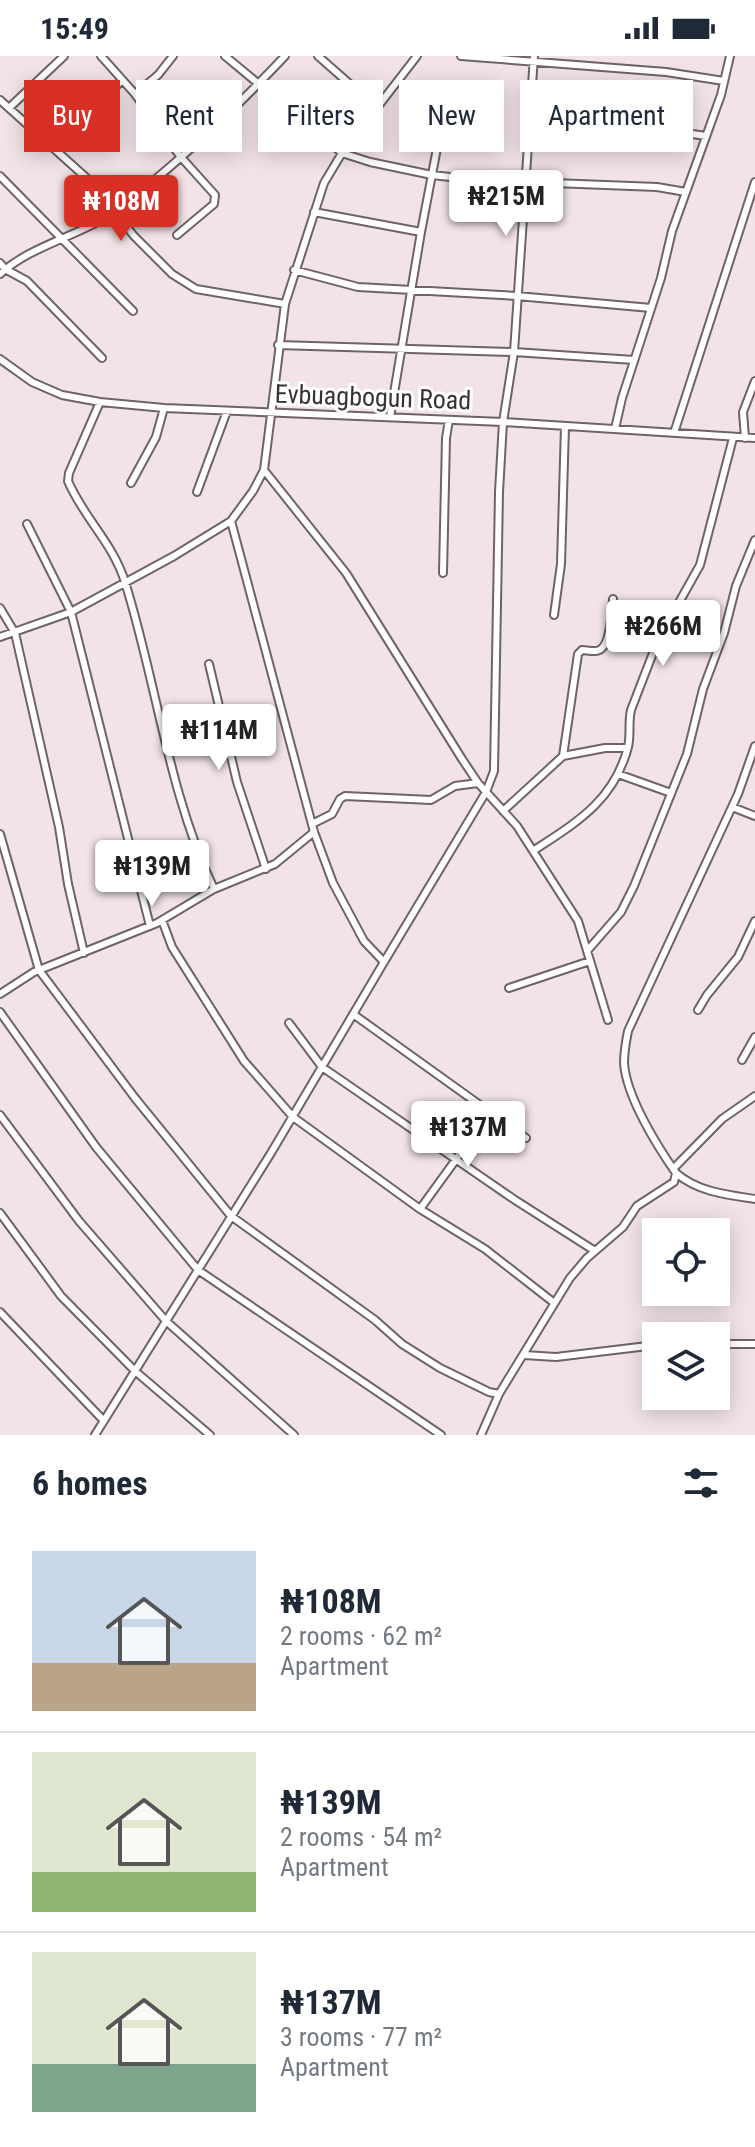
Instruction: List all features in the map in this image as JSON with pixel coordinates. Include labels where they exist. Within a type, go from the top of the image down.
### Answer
[{"type":"street","points":[[9,108],[64,56]]},
{"type":"street","points":[[101,56],[135,94],[180,156],[211,189],[214,204],[177,235]]},
{"type":"street","points":[[135,94],[158,75],[174,56]]},
{"type":"street","points":[[2,269],[116,211],[258,85],[225,56]]},
{"type":"street","points":[[263,80],[285,56]]},
{"type":"street","points":[[318,56],[345,80]]},
{"type":"street","points":[[461,56],[534,59],[724,81]]},
{"type":"street","points":[[615,429],[661,278],[672,231],[730,56]]},
{"type":"street","points":[[383,98],[414,57]]},
{"type":"street","points":[[533,80],[534,59]]},
{"type":"street","points":[[0,100],[24,121]]},
{"type":"street","points":[[693,134],[706,136]]},
{"type":"street","points":[[58,152],[91,182],[134,236],[172,274],[196,289],[285,304]]},
{"type":"street","points":[[390,417],[436,152]]},
{"type":"street","points":[[95,1435],[293,1117],[486,792],[494,771],[499,492],[503,422],[514,352],[528,152]]},
{"type":"street","points":[[0,637],[71,612],[231,521],[253,491],[264,470],[285,304],[324,183],[342,153],[432,175],[477,180],[657,187],[686,192]]},
{"type":"street","points":[[0,176],[133,311]]},
{"type":"street","points":[[674,433],[755,182]]},
{"type":"street","points":[[314,212],[421,232]]},
{"type":"street","points":[[2,269],[27,281],[102,358]]},
{"type":"street","points":[[294,270],[358,287],[651,308]]},
{"type":"street","points":[[278,345],[514,352],[634,360]]},
{"type":"street","name":"Evbuagbogun Road","points":[[0,359],[32,382],[62,395],[100,402],[164,408],[503,422],[755,438]]},
{"type":"street","points":[[745,438],[743,412],[755,381]]},
{"type":"street","points":[[100,402],[68,481],[110,546],[125,582],[157,714],[192,836],[214,889]]},
{"type":"street","points":[[131,483],[156,437],[164,408]]},
{"type":"street","points":[[197,492],[227,411]]},
{"type":"street","points":[[443,573],[449,420]]},
{"type":"street","points":[[554,615],[561,564],[565,426]]},
{"type":"street","points":[[533,851],[581,820],[603,799],[618,774],[627,748],[631,710],[658,640],[700,565],[733,438]]},
{"type":"street","points":[[264,470],[346,573],[478,783],[533,851],[578,921],[608,1020]]},
{"type":"street","points":[[231,521],[314,832],[333,883],[371,949],[384,962]]},
{"type":"street","points":[[27,524],[71,612],[150,926]]},
{"type":"street","points":[[587,951],[621,912],[687,754],[703,689],[724,633],[736,586],[755,540]]},
{"type":"street","points":[[563,756],[578,654],[582,650],[598,651],[603,647],[612,622],[613,599]]},
{"type":"street","points":[[0,608],[15,633],[84,953]]},
{"type":"street","points":[[209,664],[237,782],[266,869]]},
{"type":"street","points":[[755,746],[732,807],[628,1031],[624,1060],[628,1082],[642,1115],[675,1171],[685,1180],[715,1193],[755,1199]]},
{"type":"street","points":[[503,811],[563,756],[605,748],[627,748]]},
{"type":"street","points":[[618,774],[671,793]]},
{"type":"street","points":[[312,824],[332,814],[345,796],[431,800],[455,786],[478,783]]},
{"type":"street","points":[[732,807],[755,816]]},
{"type":"street","points":[[0,994],[39,970],[150,926],[214,889],[266,869],[314,832]]},
{"type":"street","points":[[0,834],[39,970],[135,1098],[231,1216],[375,1320],[402,1344],[440,1368],[499,1394]]},
{"type":"street","points":[[162,920],[172,947],[244,1061],[293,1117],[420,1209],[485,1249],[553,1302]]},
{"type":"street","points":[[698,1010],[738,957],[755,921]]},
{"type":"street","points":[[509,988],[590,961]]},
{"type":"street","points":[[0,1012],[96,1147],[198,1270],[441,1435]]},
{"type":"street","points":[[353,1014],[526,1138]]},
{"type":"street","points":[[289,1023],[322,1067],[515,1200],[595,1251]]},
{"type":"street","points":[[742,1060],[755,1037]]},
{"type":"street","points":[[481,1435],[499,1394],[570,1278],[623,1227],[637,1206],[674,1182],[675,1171],[722,1119],[755,1096]]},
{"type":"street","points":[[420,1209],[457,1158],[486,1109]]},
{"type":"street","points":[[0,1115],[79,1221],[166,1321],[294,1435]]},
{"type":"street","points":[[0,1213],[61,1296],[135,1371],[210,1435]]},
{"type":"street","points":[[0,1312],[104,1421]]},
{"type":"street","points":[[730,1344],[755,1344]]},
{"type":"street","points":[[524,1355],[556,1357],[642,1347]]}]
